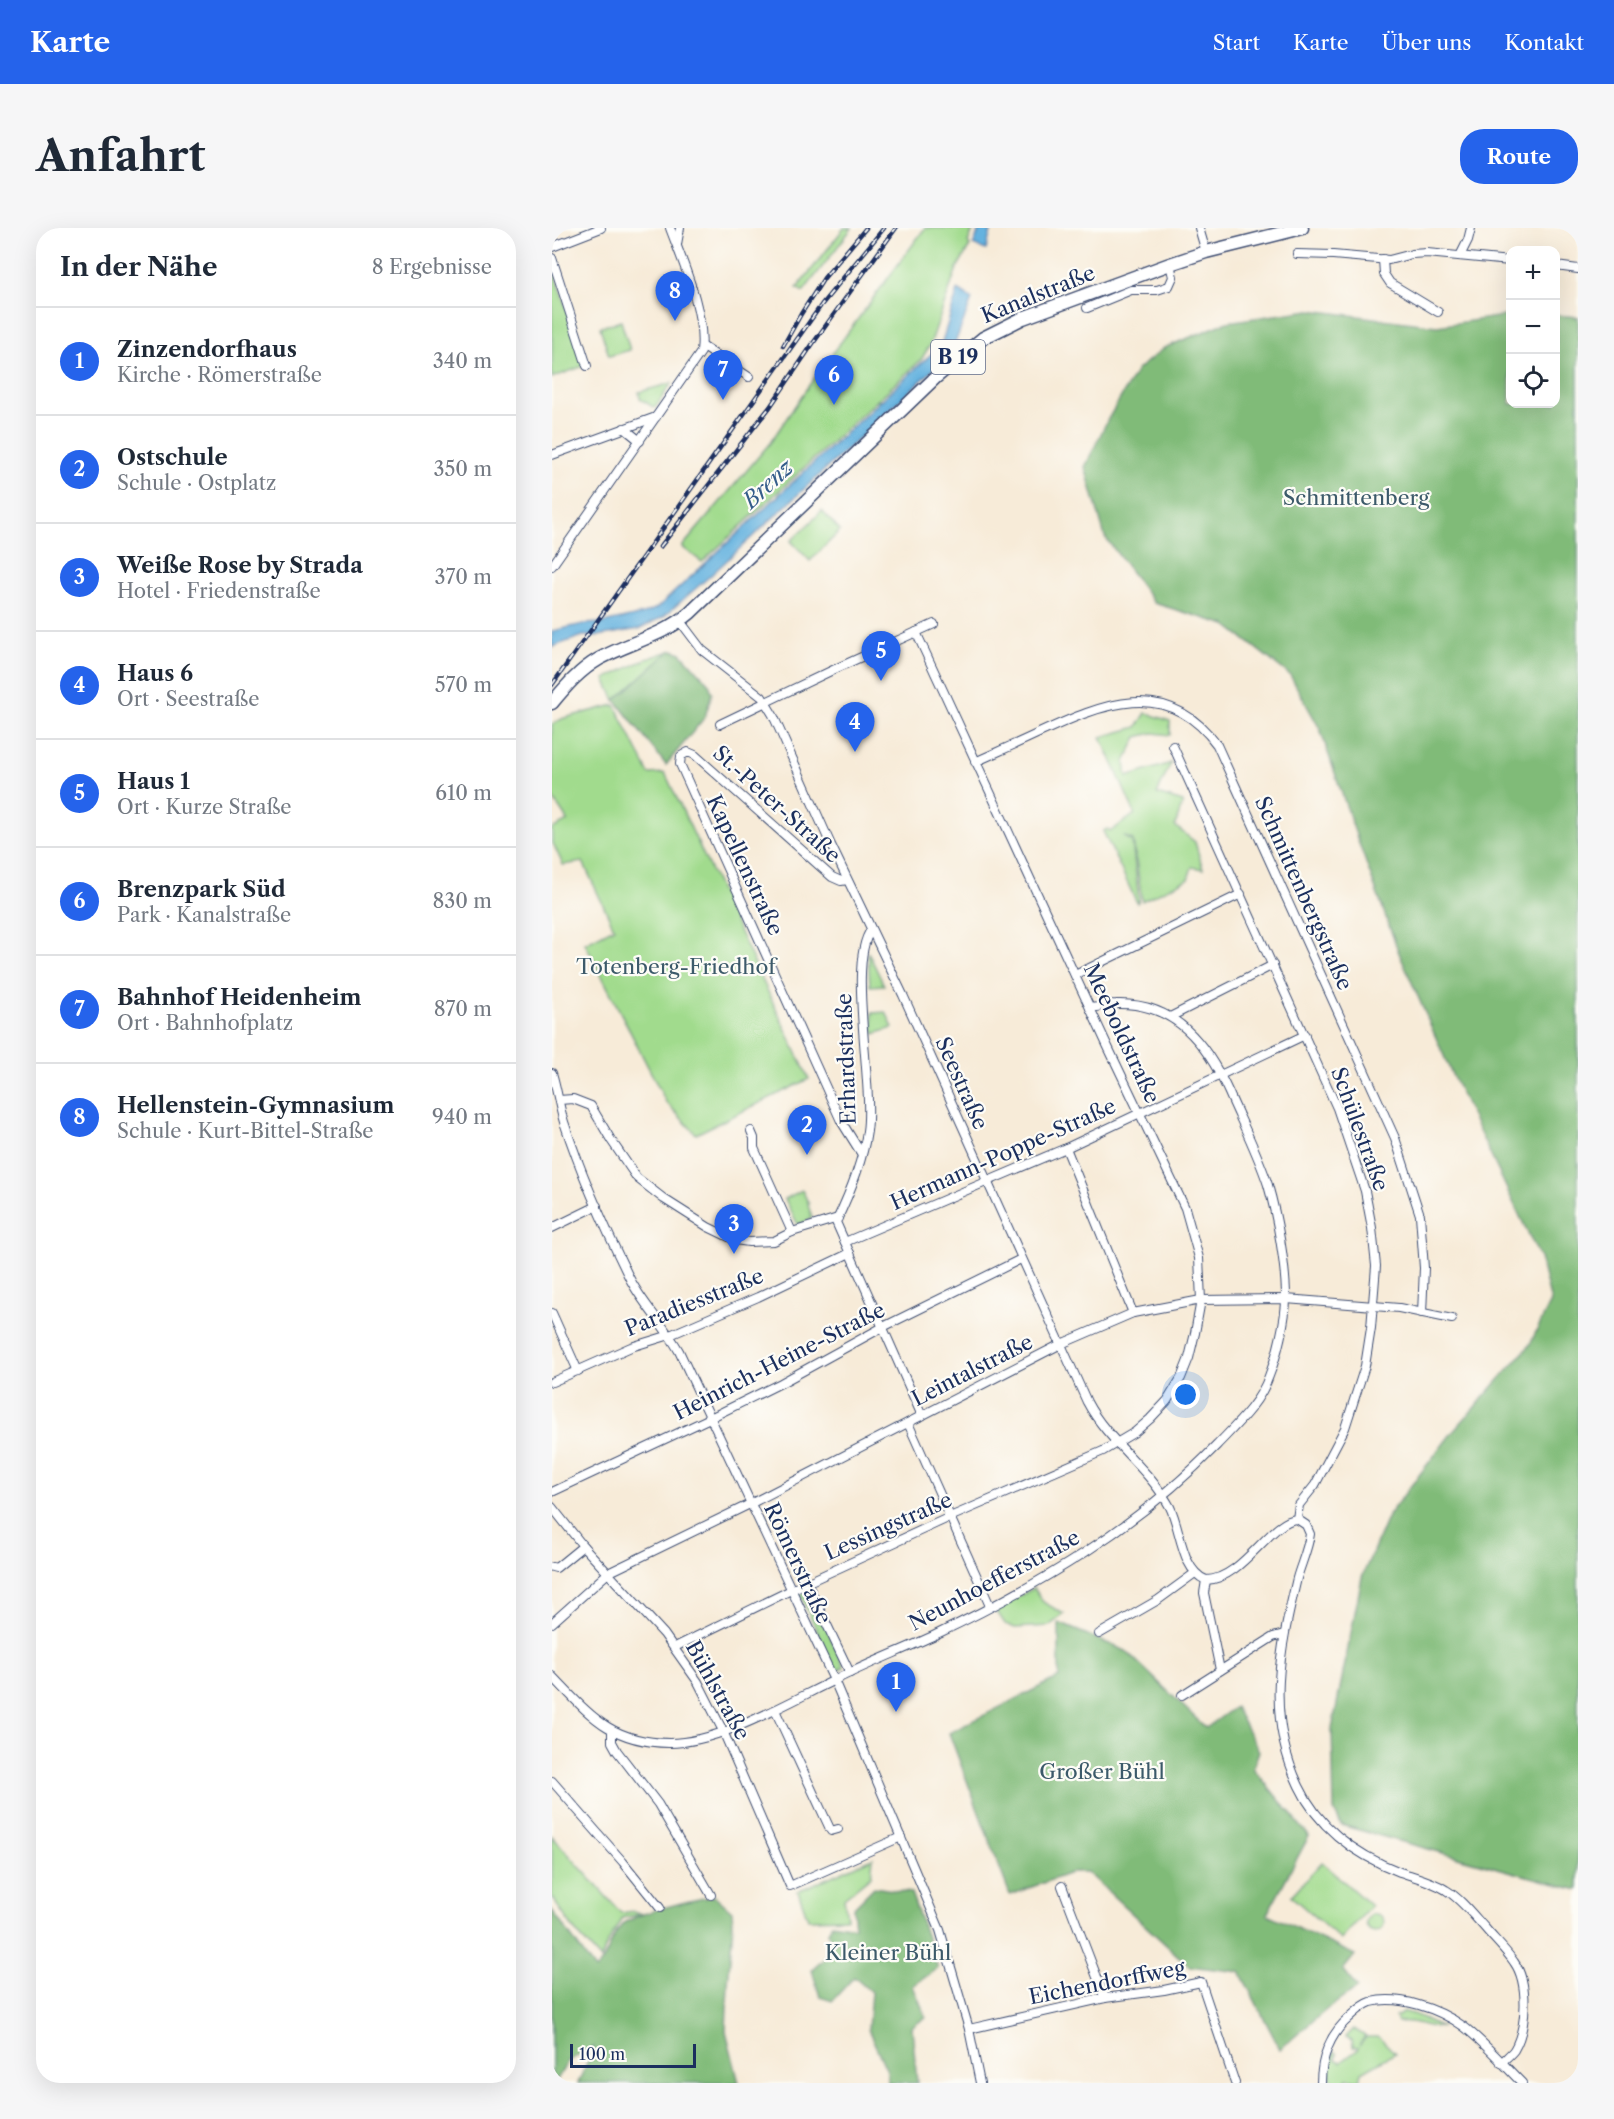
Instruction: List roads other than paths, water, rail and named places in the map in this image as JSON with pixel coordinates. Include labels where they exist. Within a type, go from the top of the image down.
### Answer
[{"type":"main road","name":"B 19","points":[[1206,252],[1302,228]]},
{"type":"main road","name":"Kanalstraße","points":[[552,703],[573,679],[591,664],[615,651],[663,632],[680,621],[712,593],[935,378],[982,338],[1023,318],[1206,252]]},
{"type":"street","points":[[552,246],[601,228]]},
{"type":"street","points":[[553,566],[699,357],[702,346],[698,312],[670,228]]},
{"type":"street","points":[[676,245],[680,228]]},
{"type":"street","points":[[1199,228],[1206,252]]},
{"type":"street","points":[[1460,256],[1471,228]]},
{"type":"street","points":[[1297,254],[1396,259],[1419,253],[1506,261]]},
{"type":"street","points":[[552,258],[587,366]]},
{"type":"street","points":[[1383,259],[1384,274],[1390,283],[1438,312]]},
{"type":"street","name":"Kanalstraße","points":[[1087,308],[1131,290],[1157,290],[1169,286],[1173,277],[1170,264]]},
{"type":"street","points":[[1560,267],[1578,269]]},
{"type":"street","points":[[702,346],[749,377]]},
{"type":"street","points":[[552,455],[656,417]]},
{"type":"street","points":[[624,428],[640,441]]},
{"type":"street","name":"Seestraße","points":[[680,621],[702,650],[754,690],[773,715],[1093,1412],[1099,1423],[1162,1496],[1173,1514],[1185,1552],[1195,1573]]},
{"type":"street","points":[[720,723],[934,624]]},
{"type":"street","name":"Meeboldstraße","points":[[916,632],[1185,1208],[1199,1258],[1201,1300],[1189,1358],[1167,1401],[1135,1432],[1117,1442]]},
{"type":"street","name":"Schmittenbergstraße","points":[[975,762],[1088,712],[1113,704],[1136,701],[1175,710],[1193,720],[1211,735],[1395,1138],[1420,1215],[1424,1268],[1422,1313]]},
{"type":"street","name":"Schülestraße","points":[[1173,746],[1337,1108],[1353,1150],[1365,1191],[1372,1227],[1376,1266],[1373,1305],[1365,1366],[1358,1394],[1336,1448],[1315,1485],[1299,1505],[1297,1519]]},
{"type":"street","name":"St.-Peter-Straße","points":[[684,753],[691,752],[695,755],[832,877],[841,881],[847,880]]},
{"type":"street","name":"Kapellenstraße","points":[[684,753],[680,764],[841,1121],[861,1153]]},
{"type":"street","points":[[1075,975],[1241,894]]},
{"type":"street","name":"Erhardstraße","points":[[838,1218],[850,1192],[867,1131],[869,1100],[861,969],[865,937],[871,930]]},
{"type":"street","points":[[1090,1008],[1117,1004],[1136,1005],[1172,1016],[1273,965]]},
{"type":"street","name":"Neunhoefferstraße","points":[[612,1731],[639,1739],[672,1743],[700,1739],[775,1710],[834,1680],[939,1633],[1067,1564],[1120,1529],[1193,1470],[1248,1412],[1269,1379],[1279,1344],[1286,1299],[1280,1237],[1268,1185],[1221,1075],[1202,1045],[1172,1016]]},
{"type":"street","name":"Hermann-Poppe-Straße","points":[[845,1242],[1065,1148],[1305,1035]]},
{"type":"street","name":"Römerstraße","points":[[552,1073],[565,1124],[597,1206],[628,1276],[638,1294],[670,1335],[834,1680],[901,1837],[940,1930],[969,2030],[980,2083]]},
{"type":"street","points":[[559,1100],[573,1099],[591,1106],[610,1140],[637,1178],[664,1199],[708,1227],[735,1240],[774,1241],[792,1232],[838,1218]]},
{"type":"street","points":[[751,1131],[754,1148],[792,1232]]},
{"type":"street","points":[[1065,1148],[1133,1313]]},
{"type":"street","points":[[552,1228],[597,1206]]},
{"type":"street","points":[[838,1218],[836,1222],[908,1379],[922,1416]]},
{"type":"street","name":"Paradiesstraße","points":[[552,1382],[631,1347],[670,1335],[758,1297],[850,1253]]},
{"type":"street","name":"Heinrich-Heine-Straße","points":[[552,1492],[781,1383],[883,1327],[1021,1259]]},
{"type":"street","name":"Leintalstraße","points":[[552,1623],[608,1573],[750,1504],[1061,1344],[1133,1313],[1170,1304],[1201,1300],[1286,1299],[1399,1308],[1452,1319]]},
{"type":"street","points":[[552,1313],[578,1371]]},
{"type":"street","points":[[908,1423],[990,1606]]},
{"type":"street","name":"Lessingstraße","points":[[675,1647],[807,1582],[1103,1451],[1117,1442]]},
{"type":"street","name":"Bühlstraße","points":[[552,1508],[583,1546],[675,1647],[698,1682],[723,1731],[790,1886],[901,1837]]},
{"type":"street","points":[[1099,1634],[1158,1600],[1195,1573],[1206,1580],[1222,1576],[1248,1557],[1283,1523],[1297,1519],[1306,1525],[1310,1534],[1284,1634],[1278,1672],[1279,1718],[1291,1768],[1308,1804],[1319,1819],[1352,1848],[1384,1866],[1435,1884],[1454,1895],[1516,1964],[1524,1987],[1523,2016],[1520,2035],[1513,2050],[1501,2063]]},
{"type":"street","points":[[552,1568],[556,1568],[583,1546]]},
{"type":"street","points":[[1206,1580],[1204,1593],[1220,1670]]},
{"type":"street","name":"Römerstraße","points":[[807,1582],[850,1673]]},
{"type":"street","points":[[1182,1695],[1273,1637],[1284,1634]]},
{"type":"street","points":[[552,1676],[591,1716],[612,1731],[612,1742],[617,1751],[658,1804],[711,1895]]},
{"type":"street","points":[[775,1710],[831,1831],[838,1829]]},
{"type":"street","points":[[552,1781],[660,1908]]},
{"type":"street","points":[[1062,1886],[1105,1998]]},
{"type":"street","name":"Eichendorffweg","points":[[969,2030],[1105,1998],[1164,1990],[1201,1982],[1235,2083]]},
{"type":"street","points":[[1321,2083],[1321,2066],[1336,2031],[1363,2006],[1372,2002],[1405,2002],[1443,2014],[1462,2026],[1522,2083]]},
{"type":"water","points":[[980,228],[992,228],[986,250],[973,245]]},
{"type":"water","points":[[958,290],[972,299],[951,353],[710,576],[663,617],[639,629],[598,636],[583,636],[552,647],[552,631],[583,624],[603,623],[643,614],[657,608],[941,345]]},
{"type":"railway","points":[[783,346],[824,278],[866,228]]},
{"type":"railway","points":[[552,685],[822,304],[884,228]]},
{"type":"railway","points":[[660,547],[770,407],[896,228]]},
{"type":"place","name":"Hellenstein-Gymnasium","points":[[675,321]]},
{"type":"place","name":"Bahnhof Heidenheim","points":[[723,400]]},
{"type":"place","name":"Brenzpark Süd","points":[[834,405]]},
{"type":"place","name":"Haus 1","points":[[881,681]]},
{"type":"place","name":"Haus 6","points":[[855,752]]},
{"type":"place","name":"Ostschule","points":[[807,1155]]},
{"type":"place","name":"Weiße Rose by Strada","points":[[734,1254]]},
{"type":"place","name":"Zinzendorfhaus","points":[[896,1712]]},
{"type":"water label","name":"Brenz","points":[[768,484]]},
{"type":"park label","name":"Schmittenberg","points":[[1356,497]]},
{"type":"park label","name":"Totenberg-Friedhof","points":[[676,966]]},
{"type":"park label","name":"Großer Bühl","points":[[1102,1771]]},
{"type":"park label","name":"Kleiner Bühl","points":[[888,1952]]}]
